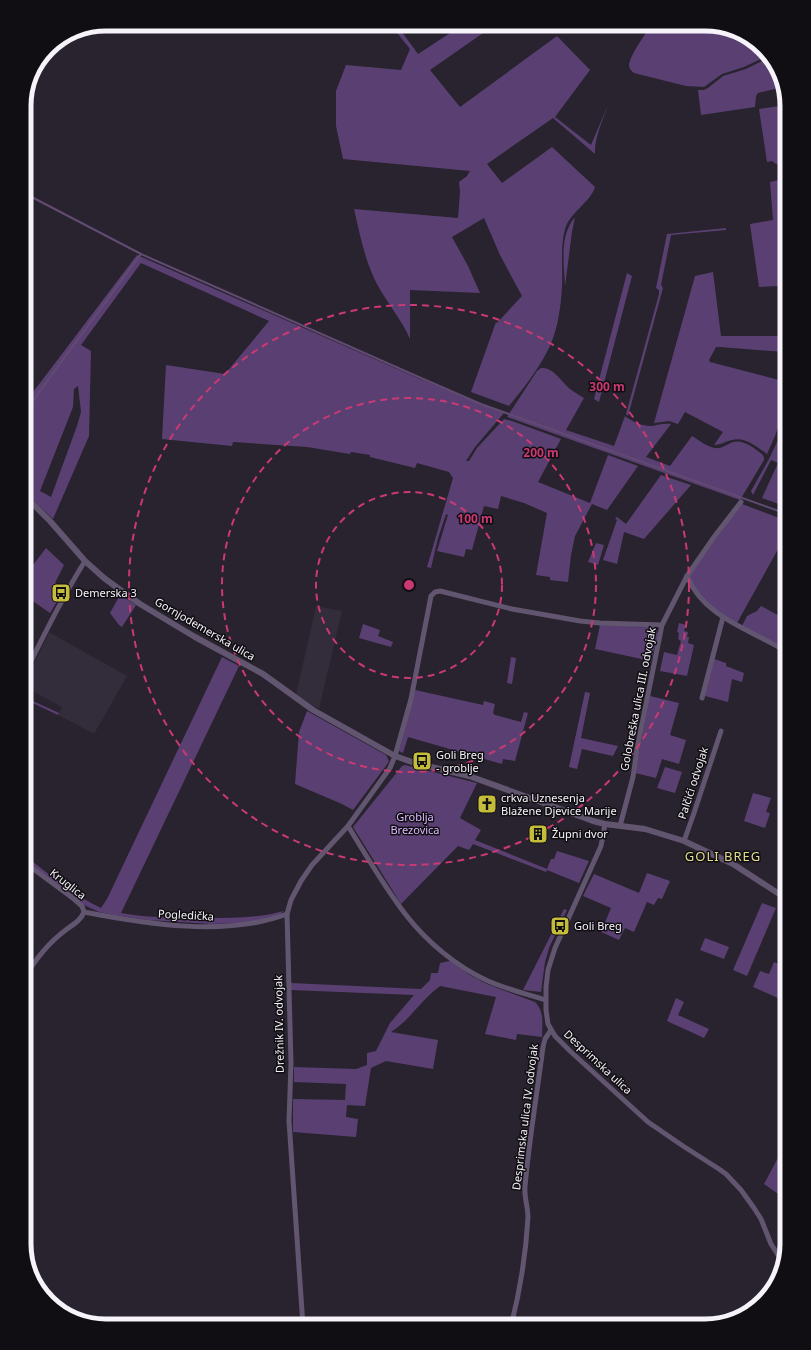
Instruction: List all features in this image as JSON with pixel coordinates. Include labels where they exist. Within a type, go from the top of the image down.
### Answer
[{"type":"street","name":"Gornjodemerska ulica","points":[[31,502],[85,561],[104,578],[140,604],[196,638],[263,674],[313,710],[395,756],[415,763],[469,776],[593,821],[645,829],[684,840],[733,864],[780,894]]},
{"type":"street","name":"Golobreška ulica III. odvojak","points":[[620,826],[632,777],[662,625],[687,576],[741,502]]},
{"type":"street","points":[[31,662],[57,608],[85,561]]},
{"type":"street","points":[[687,576],[690,585],[696,594],[723,618],[780,648]]},
{"type":"street","name":"Drežnik IV. odvojak","points":[[303,1319],[289,1120],[291,1063],[287,914],[291,900],[301,881],[312,865],[348,826],[390,768],[395,756],[412,692],[431,596],[435,592],[440,591],[512,610],[580,621],[662,625]]},
{"type":"street","points":[[702,698],[723,618]]},
{"type":"street","name":"Palčići odvojak","points":[[684,840],[721,730]]},
{"type":"street","name":"Desprimska ulica","points":[[605,824],[601,846],[555,948],[548,970],[546,1019],[555,1036],[648,1122],[726,1174],[754,1208],[761,1219],[771,1244],[779,1256]]},
{"type":"street","points":[[348,826],[397,903],[413,924],[426,937],[449,957],[472,973],[514,991],[546,1000]]},
{"type":"street","name":"Kruglica","points":[[31,867],[74,899],[82,906],[84,912],[80,920],[44,949],[31,968]]},
{"type":"street","name":"Pogledička","points":[[84,912],[148,922],[218,926],[250,924],[271,920],[287,914]]},
{"type":"street","name":"Desprimska ulica IV. odvojak","points":[[513,1319],[526,1237],[528,1215],[525,1189],[529,1147],[543,1047],[545,1039],[551,1030]]},
{"type":"shaded area","points":[[316,606],[342,611],[319,709],[296,695]]},
{"type":"shaded area","points":[[49,632],[127,676],[94,734],[58,715],[62,707],[34,692],[31,689],[31,670]]},
{"type":"green space","points":[[396,31],[401,31],[418,54],[453,31],[486,31],[430,70],[460,107],[557,36],[590,70],[555,117],[591,145],[608,105],[597,135],[595,154],[553,118],[487,164],[502,183],[552,147],[595,187],[589,198],[571,218],[563,236],[561,301],[559,317],[553,339],[537,369],[509,406],[471,392],[496,322],[497,323],[522,296],[500,255],[484,218],[452,237],[468,266],[480,293],[410,290],[410,339],[373,277],[366,258],[354,209],[458,218],[460,192],[459,182],[467,176],[470,171],[343,159],[336,126],[336,91],[346,65],[401,70],[410,49]]},
{"type":"green space","points":[[647,31],[720,32],[747,44],[762,58],[744,67],[722,74],[704,87],[686,86],[634,73],[629,65],[639,44]]},
{"type":"green space","points":[[764,60],[774,77],[777,88],[758,93],[756,96],[755,107],[701,115],[698,90],[708,88],[723,76],[746,69]]},
{"type":"green space","points":[[780,106],[780,163],[776,164],[772,161],[767,162],[759,109]]},
{"type":"green space","points":[[780,180],[780,303],[779,286],[759,287],[750,224],[773,220],[770,182]]},
{"type":"green space","points":[[575,217],[565,286],[565,241],[570,224]]},
{"type":"green space","points":[[726,228],[726,230],[671,235],[661,285],[663,288],[628,416],[626,414],[659,294],[659,290],[656,288],[667,234]]},
{"type":"green space","points":[[137,255],[420,379],[504,413],[475,447],[466,461],[469,461],[477,448],[504,419],[561,439],[538,482],[590,503],[608,455],[638,466],[607,510],[592,504],[575,536],[568,582],[550,580],[550,577],[536,575],[547,513],[524,503],[501,496],[498,509],[484,506],[472,550],[466,549],[464,557],[437,551],[448,515],[446,514],[438,538],[431,568],[427,567],[453,478],[449,472],[417,463],[415,468],[370,457],[370,455],[351,452],[350,454],[307,447],[233,442],[232,446],[162,439],[166,365],[225,374],[269,321],[141,263],[81,345],[91,351],[89,436],[53,519],[31,498],[31,395]],"holes":[[[78,386],[81,412],[51,497],[40,491],[73,407],[74,389]]]},
{"type":"green space","points":[[713,272],[721,336],[780,336],[780,352],[716,347],[709,360],[710,362],[780,380],[780,421],[767,454],[751,443],[737,439],[714,445],[723,432],[685,412],[678,424],[669,421],[654,423],[695,276]]},
{"type":"green space","points":[[627,273],[632,276],[599,402],[594,399]]},
{"type":"green space","points":[[541,368],[545,368],[553,372],[570,389],[584,398],[566,430],[614,446],[625,416],[634,422],[644,425],[652,426],[671,424],[646,457],[670,466],[692,436],[706,445],[715,448],[737,441],[744,443],[762,454],[764,460],[740,500],[507,417],[537,371]]},
{"type":"green space","points":[[780,435],[780,504],[762,498],[778,463],[771,460],[753,495],[751,491]]},
{"type":"green space","points":[[661,475],[691,485],[644,539],[624,532],[617,564],[603,560],[617,520],[615,518],[617,517],[626,524]]},
{"type":"green space","points":[[742,504],[780,518],[780,546],[737,623],[718,611],[705,600],[689,577]]},
{"type":"green space","points":[[596,543],[604,545],[598,565],[588,562]]},
{"type":"green space","points":[[46,548],[64,565],[55,583],[63,588],[59,594],[61,595],[50,613],[31,600],[31,568]]},
{"type":"green space","points":[[120,595],[136,605],[122,627],[110,613]]},
{"type":"green space","points":[[761,606],[780,616],[780,646],[742,626],[747,616],[757,611]]},
{"type":"green space","points":[[679,623],[686,625],[684,631],[688,632],[688,643],[694,645],[687,676],[660,671],[664,652],[677,655],[681,641],[678,639],[679,633],[677,632]]},
{"type":"green space","points":[[363,624],[380,630],[378,636],[393,642],[391,647],[359,638]]},
{"type":"green space","points":[[600,625],[656,627],[658,634],[651,661],[595,649]]},
{"type":"green space","points":[[222,657],[239,666],[121,913],[142,916],[226,918],[256,916],[284,911],[276,917],[246,923],[212,924],[148,920],[114,915],[99,912],[86,906],[31,864],[31,860],[71,891],[91,903],[101,908],[107,899]]},
{"type":"green space","points":[[511,657],[516,658],[512,684],[507,683]]},
{"type":"green space","points":[[714,659],[726,663],[726,666],[744,673],[742,682],[732,679],[728,702],[705,696]]},
{"type":"green space","points":[[415,690],[483,705],[484,701],[495,704],[493,713],[495,715],[521,722],[524,712],[528,713],[515,761],[503,759],[502,764],[408,737],[403,753],[399,751]]},
{"type":"green space","points":[[585,692],[590,693],[581,738],[618,746],[613,756],[582,749],[577,769],[569,767]]},
{"type":"green space","points":[[650,696],[679,703],[670,735],[686,740],[679,764],[662,759],[656,778],[635,773]]},
{"type":"green space","points":[[31,700],[59,713],[58,715],[31,702]]},
{"type":"green space","points":[[307,711],[386,755],[389,761],[353,810],[295,784],[299,732]]},
{"type":"green space","name":"Groblja Brezovica","points":[[405,765],[477,783],[460,818],[481,830],[475,840],[547,869],[551,859],[554,859],[557,851],[589,861],[579,883],[473,844],[469,850],[458,846],[401,904],[353,827],[402,766]]},
{"type":"green space","points":[[665,767],[682,772],[675,793],[657,788]]},
{"type":"green space","points":[[753,793],[771,798],[766,812],[770,813],[765,828],[744,821]]},
{"type":"green space","points":[[647,873],[670,881],[662,899],[658,898],[654,905],[647,902],[634,932],[625,928],[619,940],[601,932],[611,908],[583,896],[594,874],[639,893]]},
{"type":"green space","points":[[762,903],[776,908],[747,976],[733,970]]},
{"type":"green space","points":[[564,909],[567,910],[549,948],[545,962],[541,992],[523,990]]},
{"type":"green space","points":[[705,938],[729,947],[724,959],[700,950]]},
{"type":"green space","points":[[450,961],[470,975],[487,984],[535,1002],[542,1014],[542,1037],[517,1034],[516,1040],[485,1034],[496,997],[440,986],[427,997],[404,1022],[391,1032],[438,1040],[433,1069],[386,1061],[371,1068],[365,1106],[347,1105],[346,1117],[358,1119],[356,1137],[293,1132],[293,1099],[345,1100],[346,1084],[294,1082],[294,1067],[356,1069],[367,1065],[367,1053],[376,1051],[390,1023],[414,995],[291,990],[291,983],[421,989],[430,980],[431,973],[438,973],[440,963]]},
{"type":"green space","points":[[774,962],[780,964],[780,999],[753,987],[760,971],[769,974]]},
{"type":"green space","points":[[676,998],[684,1002],[678,1015],[709,1029],[704,1038],[667,1021]]},
{"type":"green space","points":[[780,1154],[780,1195],[764,1184]]},
{"type":"waterway","points":[[31,197],[141,254],[481,404],[780,511]]},
{"type":"waterway","points":[[31,404],[141,254]]},
{"type":"place","name":"Demerska 3","points":[[61,593]]},
{"type":"place","name":"Goli Breg - groblje","points":[[422,761]]},
{"type":"place","name":"crkva Uznesenja Blažene Djevice Marije","points":[[487,804]]},
{"type":"place","name":"Župni dvor","points":[[538,834]]},
{"type":"place","name":"Goli Breg","points":[[560,926]]},
{"type":"district","name":"GOLI BREG","points":[[723,856]]}]
